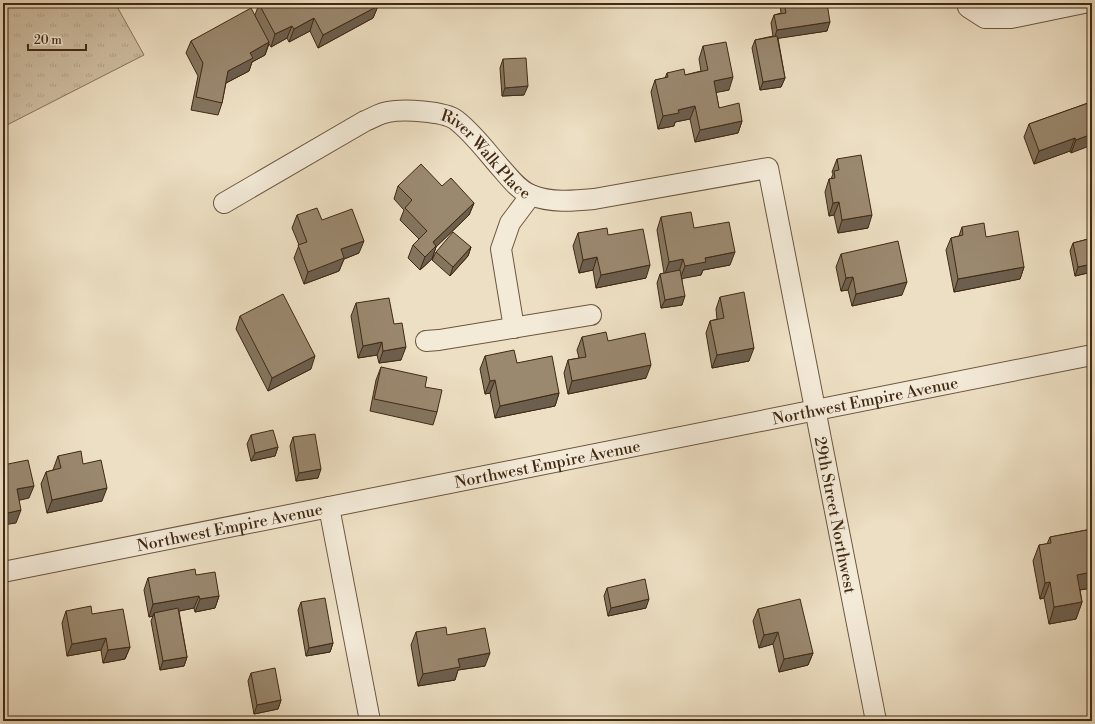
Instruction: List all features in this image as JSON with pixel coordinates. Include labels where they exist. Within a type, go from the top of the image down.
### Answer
[{"type":"street","points":[[967,3],[968,7],[985,18],[1010,18],[1084,3]]},
{"type":"street","name":"River Walk Place","points":[[224,203],[365,121],[387,112],[410,110],[432,113],[455,119],[473,135],[519,188],[530,195],[550,200],[573,202],[594,199],[768,168]]},
{"type":"street","name":"29th Street Northwest","points":[[768,168],[876,721]]},
{"type":"street","points":[[514,328],[501,249],[510,223],[530,195]]},
{"type":"street","points":[[426,341],[591,315]]},
{"type":"street","name":"Northwest Empire Avenue","points":[[3,572],[1092,355]]},
{"type":"street","points":[[329,507],[370,721]]},
{"type":"green space","points":[[3,3],[115,3],[144,55],[3,127]]},
{"type":"building","points":[[376,3],[378,6],[323,35],[314,18],[294,29],[292,26],[275,34],[259,4]]},
{"type":"building","points":[[784,3],[827,3],[830,22],[777,30],[774,15],[786,13]]},
{"type":"building","points":[[251,8],[269,42],[250,53],[253,58],[228,71],[222,103],[196,97],[203,63],[191,41]]},
{"type":"building","points":[[777,36],[785,78],[763,82],[755,40]]},
{"type":"building","points":[[726,42],[733,77],[714,81],[719,108],[739,103],[742,121],[700,130],[695,106],[678,110],[679,113],[663,116],[655,80],[668,77],[667,73],[684,69],[685,75],[708,70],[703,46]]},
{"type":"building","points":[[526,58],[528,86],[505,88],[503,59]]},
{"type":"building","points":[[1091,102],[1092,134],[1076,140],[1075,138],[1039,151],[1029,124]]},
{"type":"building","points":[[861,155],[872,215],[842,220],[839,202],[833,203],[829,179],[835,178],[834,171],[839,170],[837,159]]},
{"type":"building","points":[[421,164],[442,186],[451,178],[474,203],[433,242],[436,246],[425,257],[413,245],[427,231],[405,208],[412,200],[398,186]]},
{"type":"building","points":[[317,208],[322,220],[352,209],[364,241],[341,249],[344,258],[308,272],[298,245],[307,242],[297,215]]},
{"type":"building","points":[[691,212],[694,228],[729,222],[735,252],[705,258],[706,262],[685,266],[683,259],[669,262],[661,217]]},
{"type":"building","points":[[984,223],[986,237],[1018,231],[1024,267],[958,279],[951,238],[963,235],[962,227]]},
{"type":"building","points":[[607,228],[608,235],[643,229],[650,265],[601,275],[597,257],[583,260],[578,233]]},
{"type":"building","points":[[453,232],[471,247],[453,267],[436,252]]},
{"type":"building","points":[[1092,238],[1092,264],[1078,267],[1073,243]]},
{"type":"building","points":[[898,241],[907,282],[856,294],[853,277],[846,278],[841,254]]},
{"type":"building","points":[[680,270],[685,296],[665,300],[660,274]]},
{"type":"building","points":[[744,292],[754,348],[717,355],[710,321],[724,318],[720,297]]},
{"type":"building","points":[[283,294],[315,356],[272,378],[240,316]]},
{"type":"building","points":[[389,298],[394,324],[402,323],[406,347],[383,351],[382,342],[363,346],[356,303]]},
{"type":"building","points":[[606,332],[608,341],[645,333],[651,365],[572,381],[568,360],[586,357],[582,337]]},
{"type":"building","points":[[514,350],[517,363],[552,356],[559,393],[500,406],[495,380],[490,381],[485,356]]},
{"type":"building","points":[[381,367],[427,377],[425,387],[442,390],[437,412],[374,399]]},
{"type":"building","points":[[273,430],[278,447],[255,453],[251,435]]},
{"type":"building","points":[[315,434],[321,469],[299,473],[293,437]]},
{"type":"building","points":[[81,451],[83,464],[101,460],[107,488],[52,500],[46,472],[61,468],[58,456]]},
{"type":"building","points":[[28,460],[34,486],[17,489],[21,510],[3,514],[3,465]]},
{"type":"building","points":[[1092,529],[1092,572],[1077,575],[1082,602],[1054,607],[1050,582],[1045,583],[1039,545],[1051,543],[1050,537]]},
{"type":"building","points":[[195,569],[196,575],[215,572],[219,596],[200,599],[199,596],[153,604],[148,578]]},
{"type":"building","points":[[645,579],[649,599],[611,608],[607,588]]},
{"type":"building","points":[[325,598],[333,643],[309,648],[301,602]]},
{"type":"building","points":[[800,599],[813,653],[784,659],[778,632],[764,635],[758,609]]},
{"type":"building","points":[[91,606],[92,614],[123,609],[130,647],[108,650],[106,638],[72,644],[66,611]]},
{"type":"building","points":[[178,608],[187,657],[163,661],[154,613]]},
{"type":"building","points":[[446,627],[447,635],[485,628],[490,653],[458,659],[460,667],[423,674],[416,632]]},
{"type":"building","points":[[275,668],[281,700],[257,705],[251,673]]},
{"type":"building","points":[[127,717],[128,721],[102,721]]}]
